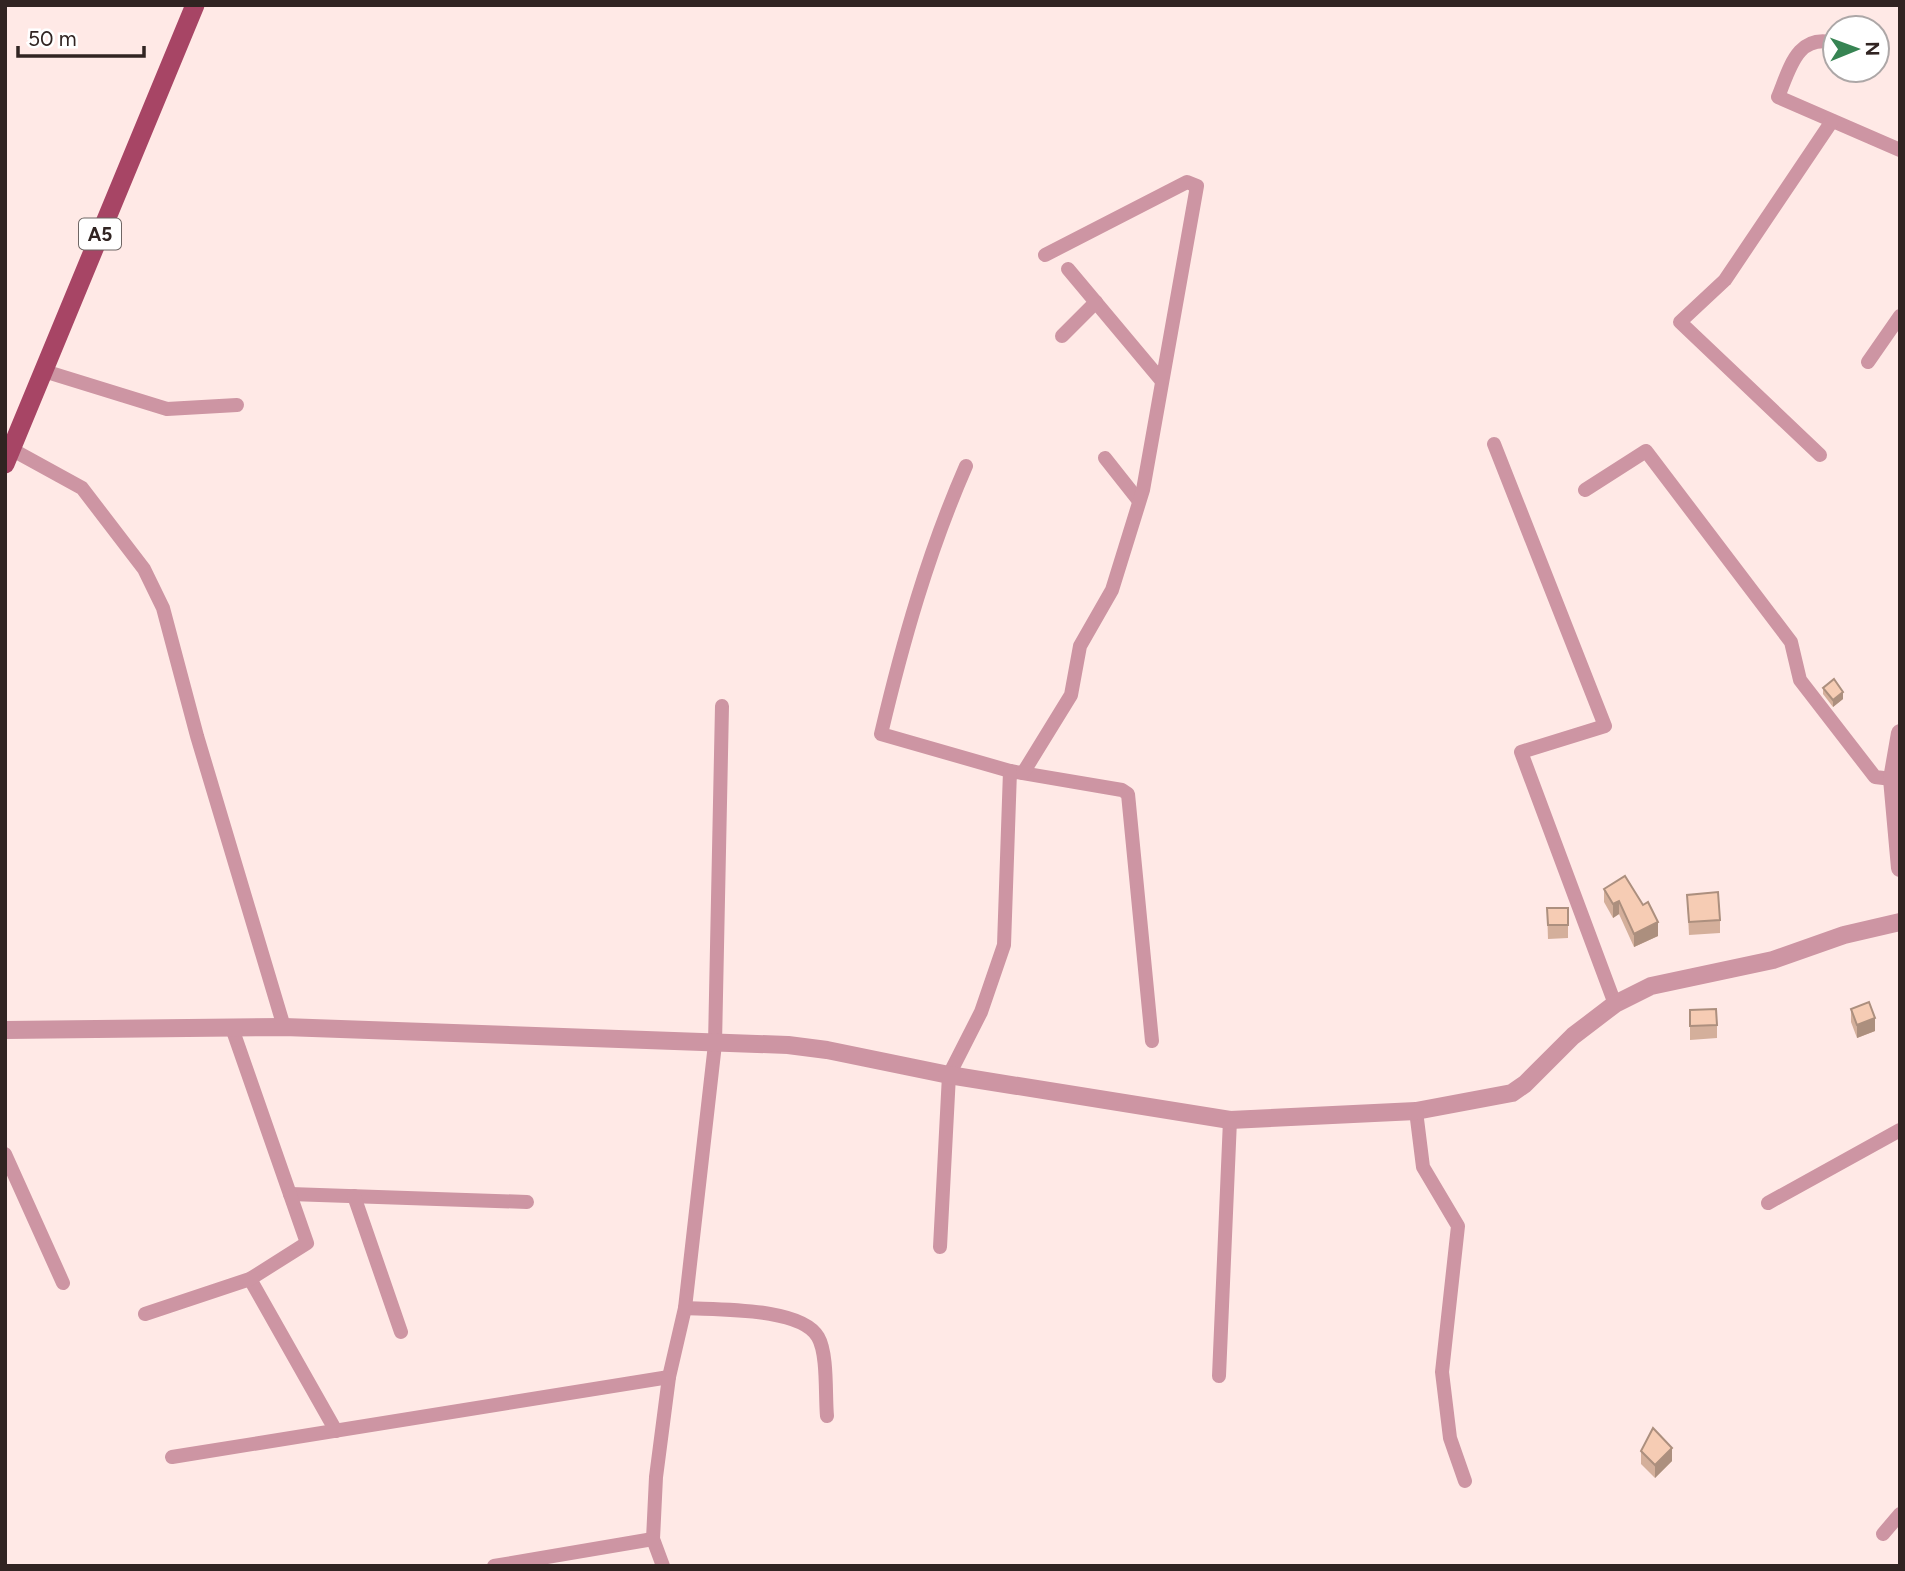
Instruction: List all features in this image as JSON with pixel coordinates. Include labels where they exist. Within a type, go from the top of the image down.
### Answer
[{"type":"main road","name":"A5","points":[[8,456],[195,5]]},
{"type":"street","points":[[1821,42],[1812,41],[1797,50],[1778,97],[1900,150]]},
{"type":"street","points":[[1820,455],[1680,322],[1725,280],[1832,121]]},
{"type":"street","points":[[940,1247],[949,1075],[981,1012],[1004,945],[1016,772],[1071,695],[1080,646],[1112,590],[1139,501],[1197,186],[1187,182],[1045,255]]},
{"type":"street","points":[[1068,269],[1161,380]]},
{"type":"street","points":[[1062,336],[1096,302]]},
{"type":"street","points":[[1868,362],[1900,316]]},
{"type":"street","points":[[44,371],[167,409],[237,405]]},
{"type":"street","points":[[1494,444],[1605,726],[1521,752],[1615,1004]]},
{"type":"street","points":[[1585,490],[1646,451],[1791,642],[1800,680],[1875,777],[1892,779]]},
{"type":"street","points":[[8,456],[82,488],[144,569],[163,608],[197,736],[284,1027]]},
{"type":"street","points":[[1105,458],[1139,501]]},
{"type":"street","points":[[966,466],[936,534],[902,645],[881,734],[1016,772],[1122,790],[1128,794],[1152,1041]]},
{"type":"street","points":[[663,1566],[653,1539],[669,1377],[685,1308],[715,1044],[722,706]]},
{"type":"street","points":[[1900,733],[1892,779],[1900,868]]},
{"type":"street","points":[[5,1030],[284,1027],[827,1050],[949,1075],[1230,1120],[1416,1111],[1512,1093],[1525,1084],[1573,1036],[1615,1004],[1651,986],[1773,960],[1844,935],[1900,922]]},
{"type":"street","points":[[145,1314],[250,1279],[307,1244],[232,1028]]},
{"type":"street","points":[[1416,1111],[1423,1167],[1458,1226],[1442,1372],[1450,1438],[1465,1481]]},
{"type":"street","points":[[1219,1376],[1230,1120]]},
{"type":"street","points":[[1768,1203],[1900,1130]]},
{"type":"street","points":[[5,1154],[64,1283]]},
{"type":"street","points":[[290,1194],[527,1202]]},
{"type":"street","points":[[354,1196],[401,1332]]},
{"type":"street","points":[[250,1279],[335,1431]]},
{"type":"street","points":[[685,1308],[762,1312],[806,1324],[817,1335],[822,1346],[827,1416]]},
{"type":"street","points":[[172,1457],[669,1377]]},
{"type":"street","points":[[1883,1534],[1900,1514]]},
{"type":"street","points":[[494,1566],[653,1539]]},
{"type":"building","points":[[1834,679],[1843,692],[1833,700],[1823,688]]},
{"type":"building","points":[[1625,876],[1643,905],[1648,902],[1658,922],[1634,934],[1619,901],[1613,904],[1604,889]]},
{"type":"building","points":[[1718,892],[1720,920],[1689,922],[1687,895]]},
{"type":"building","points":[[1547,908],[1568,908],[1568,925],[1548,925]]},
{"type":"building","points":[[1869,1002],[1875,1018],[1857,1025],[1851,1009]]},
{"type":"building","points":[[1716,1009],[1717,1025],[1690,1026],[1690,1010]]},
{"type":"building","points":[[1653,1428],[1672,1448],[1655,1465],[1641,1451]]}]
